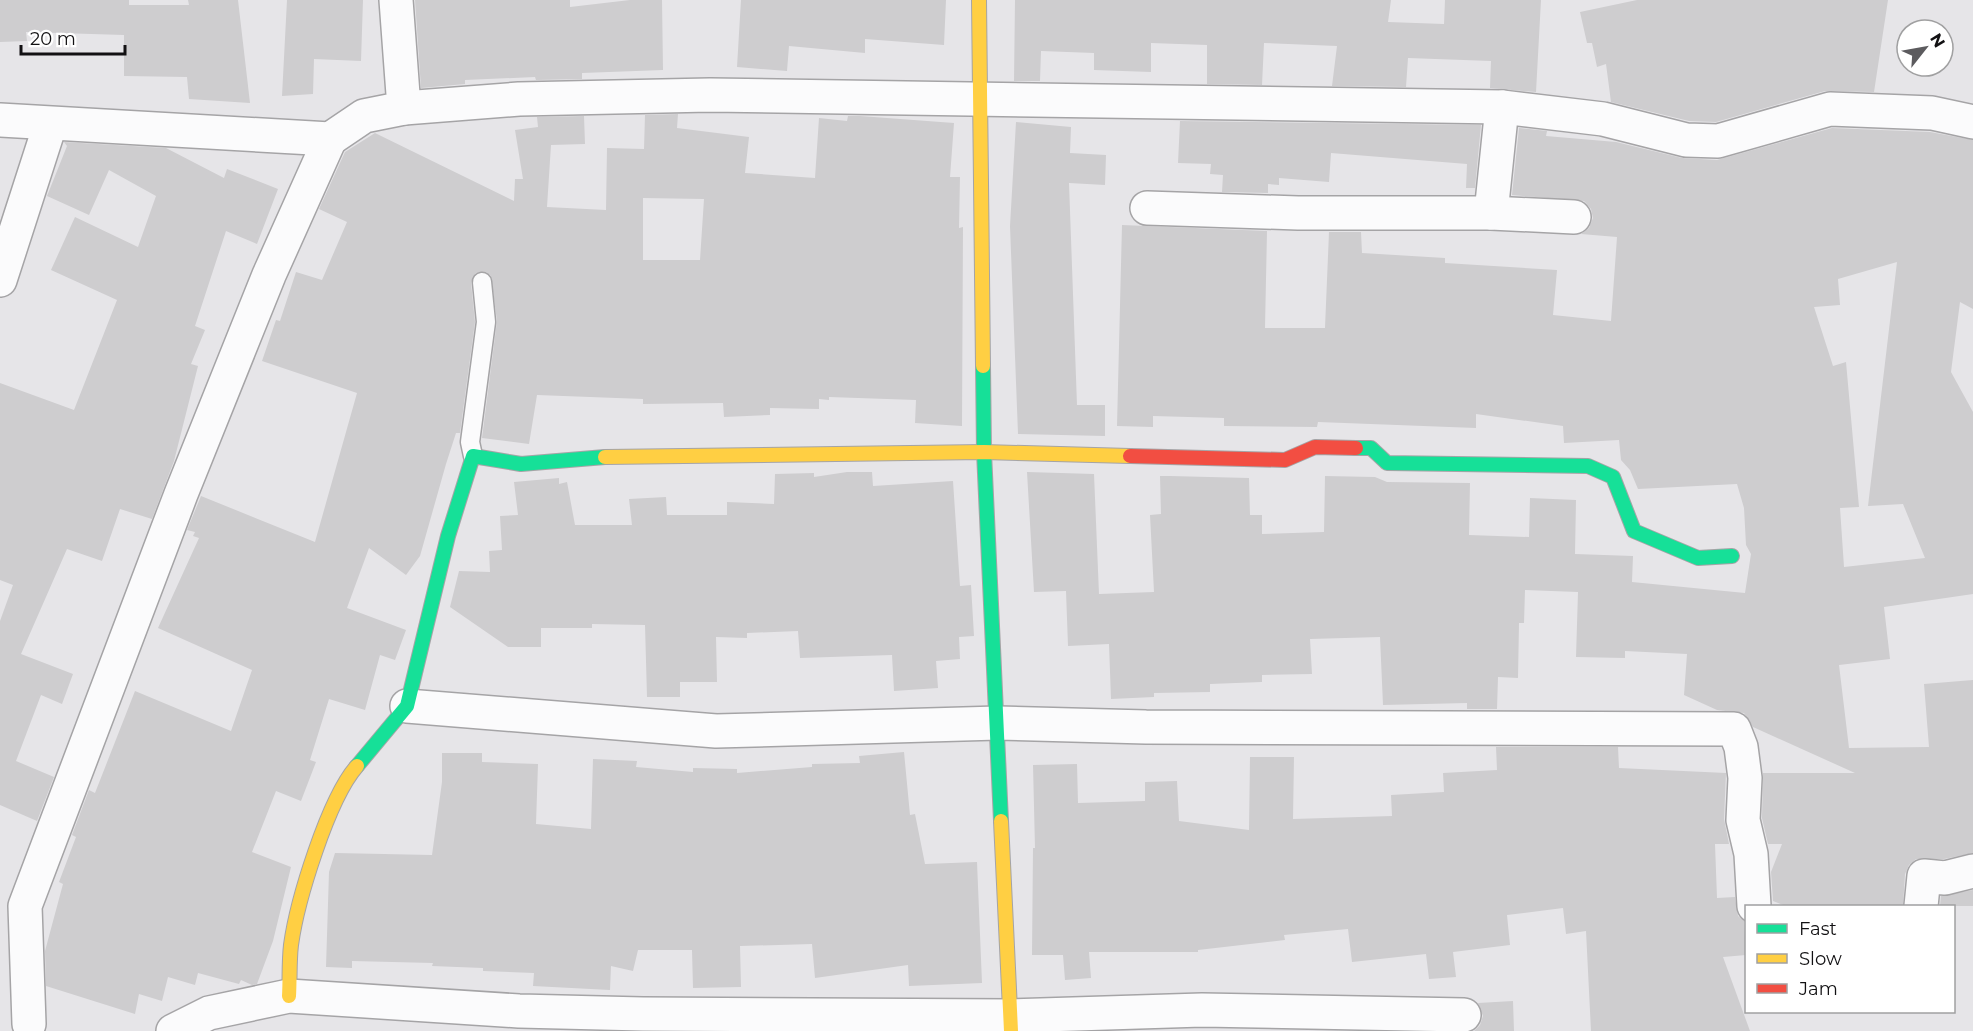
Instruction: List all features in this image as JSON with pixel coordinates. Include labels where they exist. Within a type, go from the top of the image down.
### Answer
[{"type":"street","points":[[396,0],[404,108]]},
{"type":"street","points":[[980,0],[984,452],[1012,1023]]},
{"type":"street","points":[[23,1022],[25,906],[181,494],[269,275],[330,139],[364,116],[404,108],[543,98],[710,95],[1502,107],[1603,119],[1653,133],[1707,140],[1753,132],[1830,109],[1932,112],[1973,122]]},
{"type":"street","points":[[1491,213],[1502,107]]},
{"type":"street","points":[[0,120],[50,125],[330,139]]},
{"type":"street","points":[[0,280],[50,125]]},
{"type":"street","points":[[1146,208],[1298,213],[1491,213],[1574,217]]},
{"type":"street","points":[[289,996],[291,945],[313,857],[347,777],[406,706],[448,536],[473,456],[521,464],[581,458],[984,452],[1285,460],[1315,447],[1371,448],[1388,463],[1588,466],[1613,477],[1634,531],[1698,558],[1732,556]]},
{"type":"street","points":[[406,706],[716,730],[998,723],[1146,728],[1734,729],[1741,747],[1745,778],[1743,820],[1751,854],[1754,905]]},
{"type":"street","points":[[1921,905],[1924,876],[1945,878],[1973,871]]},
{"type":"street","points":[[172,1031],[209,1013],[289,996],[519,1011],[1012,1023],[1202,1011],[1464,1015]]},
{"type":"lane","points":[[473,456],[470,442],[486,322],[482,282]]},
{"type":"building","points":[[0,0],[129,0],[129,5],[189,5],[188,0],[238,0],[250,103],[189,99],[187,77],[124,76],[124,35],[26,32],[27,41],[0,42]]},
{"type":"building","points":[[287,0],[363,0],[361,61],[314,59],[313,94],[282,96]]},
{"type":"building","points":[[415,0],[570,0],[570,7],[630,0],[662,0],[663,70],[582,73],[582,79],[536,80],[535,77],[465,80],[465,84],[421,88]]},
{"type":"building","points":[[741,0],[946,0],[944,45],[865,39],[865,53],[789,46],[787,71],[737,67]]},
{"type":"building","points":[[1015,0],[1391,0],[1388,22],[1444,24],[1445,0],[1541,0],[1536,92],[1490,88],[1491,61],[1408,58],[1406,87],[1332,86],[1337,46],[1264,43],[1262,85],[1207,84],[1207,45],[1151,43],[1151,72],[1094,70],[1094,53],[1041,51],[1040,81],[1014,81]]},
{"type":"building","points":[[1637,0],[1888,0],[1874,92],[1825,91],[1716,122],[1689,121],[1611,102],[1606,64],[1597,67],[1592,43],[1587,43],[1580,12]]},
{"type":"building","points":[[678,114],[677,128],[749,137],[745,173],[815,178],[819,118],[847,121],[848,116],[860,116],[954,123],[950,177],[960,177],[959,228],[963,227],[962,426],[915,423],[916,400],[829,397],[829,400],[819,399],[819,409],[770,408],[770,415],[724,417],[723,403],[643,404],[643,399],[537,395],[529,444],[482,438],[497,321],[491,276],[486,272],[476,273],[471,283],[475,322],[460,433],[456,433],[420,556],[406,575],[369,548],[347,608],[406,630],[395,660],[380,655],[365,710],[329,699],[310,760],[316,762],[301,801],[276,791],[252,852],[291,867],[273,941],[257,984],[252,985],[241,980],[239,984],[198,973],[195,985],[168,977],[162,1001],[139,994],[135,1014],[46,986],[45,951],[63,884],[59,882],[76,837],[72,835],[89,790],[95,793],[135,691],[231,731],[252,670],[158,628],[199,538],[193,536],[195,532],[187,530],[201,496],[315,542],[357,393],[262,361],[276,320],[280,321],[296,272],[322,280],[347,222],[319,209],[345,152],[375,133],[514,201],[515,179],[523,179],[515,130],[538,127],[537,117],[584,116],[585,144],[551,145],[547,207],[606,210],[607,148],[644,149],[645,115]],"holes":[[[643,198],[704,199],[700,260],[643,260]]]},
{"type":"building","points":[[1180,121],[1481,125],[1475,188],[1466,188],[1467,164],[1331,153],[1329,182],[1279,178],[1279,185],[1268,184],[1268,193],[1222,192],[1223,175],[1210,174],[1211,164],[1178,163]]},
{"type":"building","points":[[1016,122],[1071,127],[1070,153],[1106,155],[1105,185],[1069,183],[1077,405],[1105,405],[1105,436],[1018,434],[1010,226]]},
{"type":"building","points":[[1519,128],[1547,131],[1546,136],[1616,142],[1682,158],[1717,160],[1832,128],[1930,132],[1973,140],[1973,309],[1960,302],[1951,372],[1973,412],[1973,594],[1884,607],[1890,659],[1839,665],[1849,748],[1929,747],[1924,684],[1973,680],[1973,853],[1944,859],[1916,859],[1909,865],[1905,874],[1903,905],[1783,905],[1773,901],[1771,872],[1782,844],[1768,844],[1762,818],[1763,773],[1855,773],[1753,727],[1744,713],[1717,710],[1684,695],[1687,654],[1625,651],[1625,658],[1576,657],[1578,592],[1525,590],[1524,623],[1519,623],[1518,678],[1498,677],[1497,709],[1467,709],[1467,703],[1383,705],[1380,637],[1310,639],[1312,674],[1262,675],[1262,682],[1210,684],[1210,692],[1154,693],[1154,697],[1111,699],[1109,644],[1068,646],[1066,591],[1034,592],[1027,472],[1094,474],[1099,594],[1154,592],[1150,515],[1161,514],[1160,476],[1249,478],[1250,515],[1262,515],[1262,534],[1324,532],[1325,476],[1375,477],[1387,482],[1470,483],[1469,535],[1529,537],[1530,498],[1576,500],[1575,554],[1633,556],[1632,582],[1745,593],[1751,554],[1746,545],[1744,508],[1737,484],[1638,489],[1630,470],[1621,460],[1619,440],[1564,443],[1563,426],[1476,414],[1476,428],[1318,422],[1317,427],[1224,426],[1224,418],[1153,416],[1153,427],[1117,426],[1122,225],[1267,231],[1265,328],[1325,328],[1329,232],[1361,232],[1362,253],[1445,258],[1445,263],[1557,270],[1553,315],[1611,321],[1617,237],[1581,234],[1589,228],[1593,218],[1591,209],[1584,201],[1512,195]],"holes":[[[1897,262],[1868,506],[1903,504],[1925,558],[1844,567],[1840,508],[1859,507],[1846,362],[1833,366],[1814,307],[1840,305],[1838,279]]]},
{"type":"building","points":[[64,142],[166,148],[224,178],[227,169],[278,189],[257,244],[226,231],[195,326],[205,330],[191,364],[198,366],[174,461],[152,519],[120,509],[102,561],[67,549],[21,654],[73,674],[62,704],[41,695],[16,761],[54,777],[37,821],[0,805],[0,621],[13,585],[0,580],[0,383],[74,410],[117,300],[51,270],[75,217],[138,247],[156,196],[109,170],[89,215],[47,196],[67,146]]},
{"type":"building","points":[[847,472],[872,472],[873,486],[953,481],[960,586],[971,585],[974,636],[959,637],[960,659],[936,661],[938,688],[894,691],[892,655],[800,658],[798,631],[747,633],[747,638],[716,637],[717,682],[680,682],[680,697],[647,697],[645,625],[592,624],[592,628],[541,628],[541,647],[508,647],[450,607],[459,571],[490,572],[489,551],[502,550],[500,516],[518,515],[514,482],[559,478],[559,484],[567,482],[575,525],[632,525],[629,499],[666,497],[667,515],[727,515],[727,502],[774,504],[775,474],[814,473],[814,477]]},
{"type":"building","points":[[1496,747],[1618,747],[1619,768],[1726,773],[1724,819],[1729,844],[1715,844],[1717,898],[1735,897],[1738,916],[1744,921],[1745,955],[1723,957],[1750,1031],[1591,1031],[1586,931],[1566,934],[1563,908],[1507,915],[1510,945],[1453,952],[1456,977],[1429,979],[1426,954],[1352,962],[1348,929],[1284,935],[1285,940],[1198,950],[1198,952],[1089,952],[1091,978],[1065,980],[1063,955],[1032,955],[1033,848],[1035,848],[1033,765],[1077,764],[1078,803],[1145,801],[1145,782],[1177,781],[1179,821],[1249,830],[1250,757],[1294,757],[1293,819],[1392,816],[1391,795],[1444,792],[1443,773],[1497,770]]},
{"type":"building","points":[[904,752],[910,815],[915,814],[925,864],[977,862],[982,983],[909,986],[908,965],[815,978],[812,944],[740,946],[741,987],[693,988],[692,950],[638,950],[633,971],[611,966],[610,990],[533,986],[534,973],[432,966],[433,963],[352,961],[352,968],[326,967],[329,872],[335,853],[432,855],[442,782],[442,753],[482,753],[482,762],[538,764],[536,824],[591,829],[593,759],[637,761],[636,767],[693,772],[693,768],[737,769],[737,773],[812,767],[812,764],[860,763],[859,756]]},
{"type":"building","points":[[1973,890],[1973,906],[1940,905],[1941,896]]},
{"type":"building","points":[[1513,1001],[1514,1031],[1474,1031],[1480,1025],[1483,1016],[1478,1003]]},
{"type":"traffic: fast","points":[[983,366],[984,452],[1001,821]]},
{"type":"traffic: fast","points":[[1356,448],[1371,448],[1387,463],[1588,466],[1613,477],[1634,531],[1698,558],[1732,556]]},
{"type":"traffic: fast","points":[[357,766],[407,706],[448,536],[473,456],[521,464],[605,457]]},
{"type":"traffic: slow","points":[[979,0],[983,366]]},
{"type":"traffic: slow","points":[[605,457],[984,452],[1130,456]]},
{"type":"traffic: slow","points":[[289,996],[291,945],[307,878],[315,851],[335,802],[357,766]]},
{"type":"traffic: slow","points":[[1001,821],[1011,1031]]},
{"type":"traffic: jam","points":[[1130,456],[1285,460],[1315,447],[1356,448]]}]
